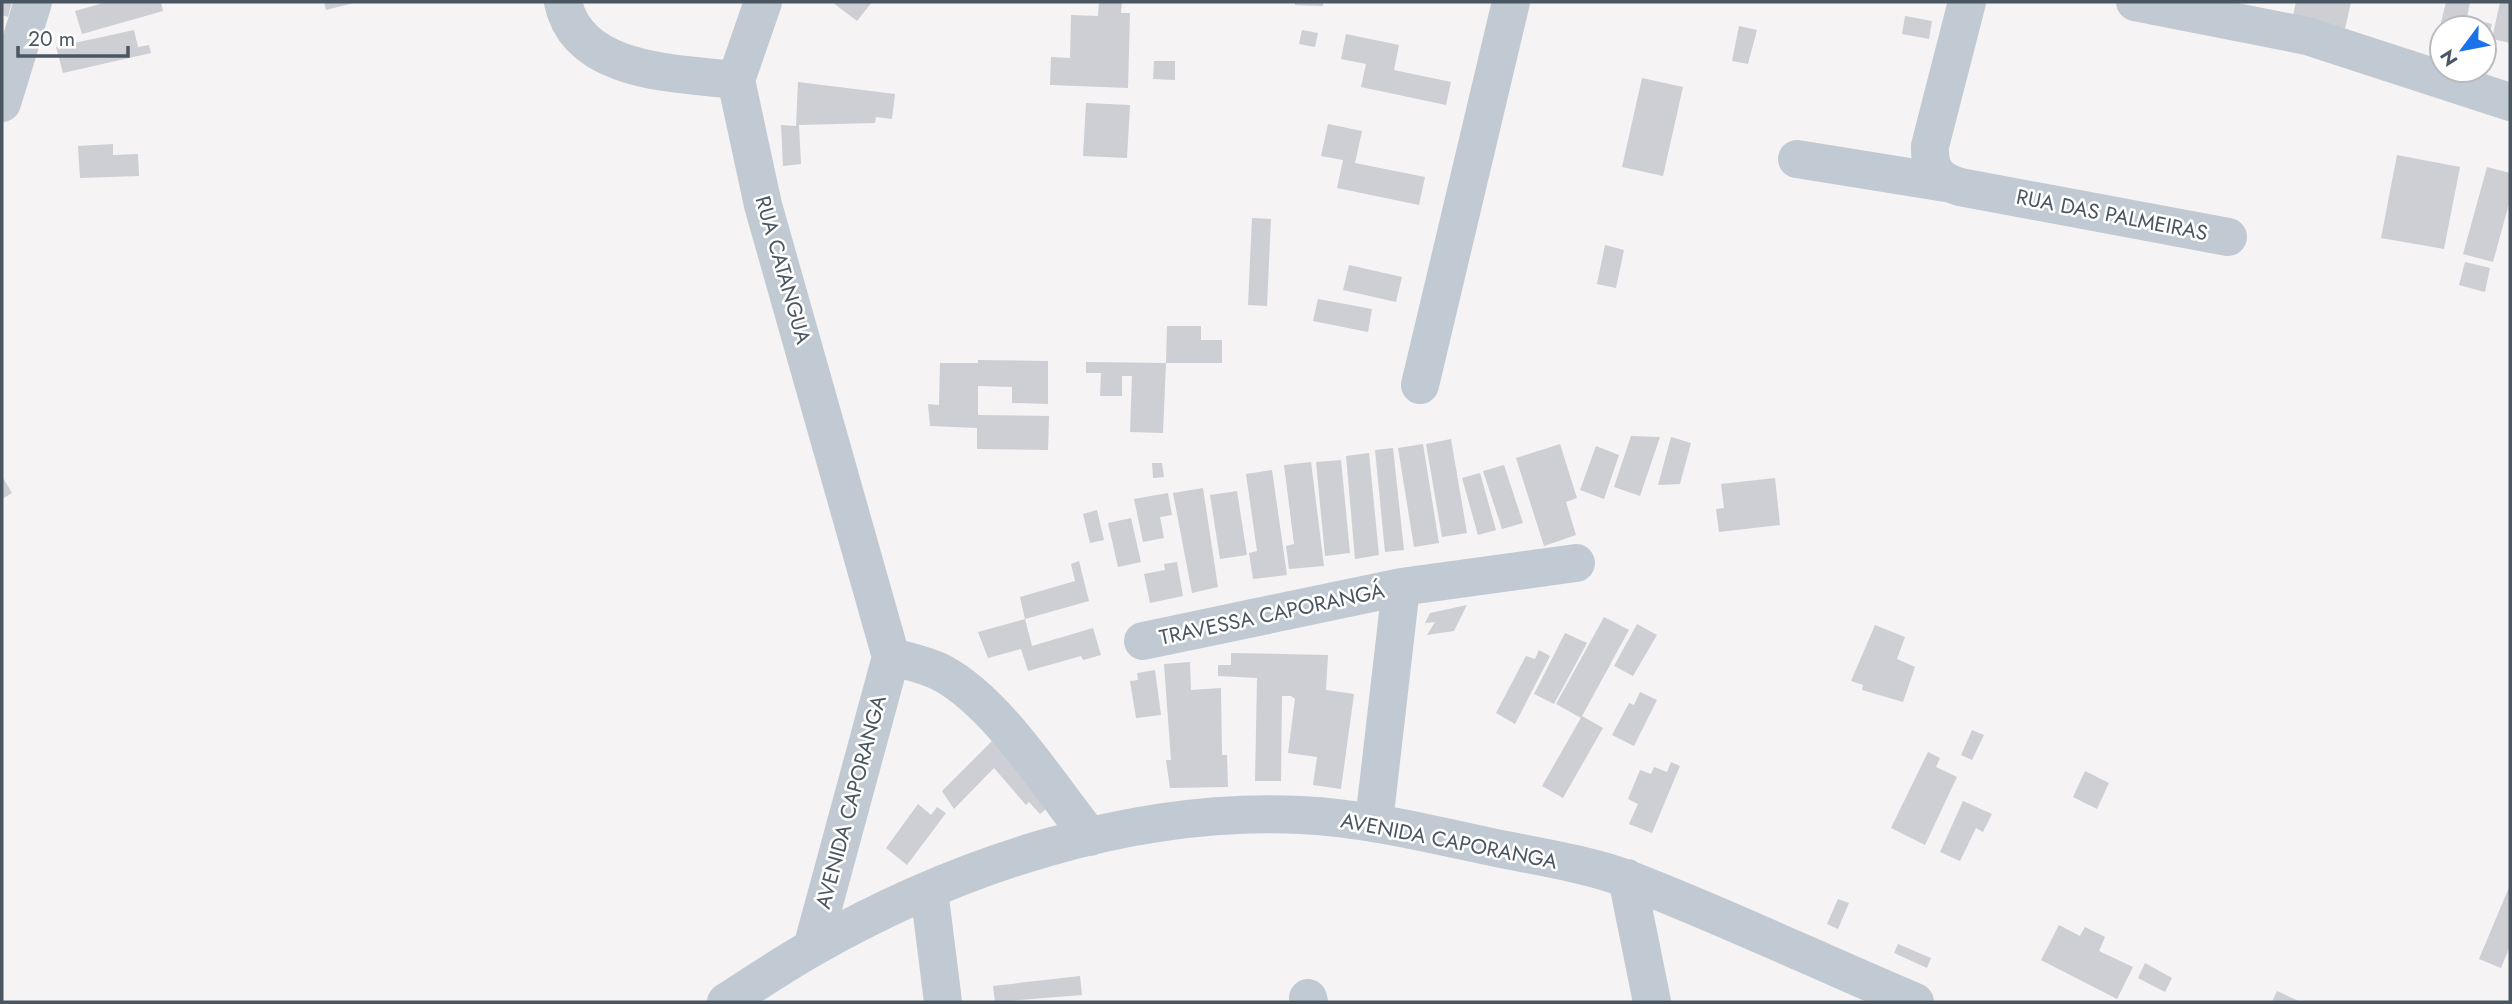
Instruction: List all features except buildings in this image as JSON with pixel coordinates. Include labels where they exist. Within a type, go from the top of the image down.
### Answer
[{"type":"street","points":[[2,103],[33,2]]},
{"type":"street","points":[[563,2],[566,18],[579,38],[615,60],[671,72],[736,80],[752,25],[763,2]]},
{"type":"street","points":[[1420,385],[1511,2]]},
{"type":"street","points":[[1945,183],[1935,174],[1929,162],[1930,146],[1967,2]]},
{"type":"street","points":[[2134,2],[2307,36],[2510,102]]},
{"type":"street","name":"RUA CATANGUA","points":[[736,80],[763,205],[891,657]]},
{"type":"street","name":"RUA DAS PALMEIRAS","points":[[1797,159],[1945,183],[2228,237]]},
{"type":"street","name":"TRAVESSA CAPORANGÁ","points":[[1143,641],[1401,587],[1576,563]]},
{"type":"street","name":"TRAVESSA CAPORANGÁ","points":[[1374,821],[1401,587]]},
{"type":"street","points":[[891,657],[917,663],[943,674],[976,697],[1007,731],[1090,837]]},
{"type":"street","name":"AVENIDA CAPORANGA","points":[[812,948],[891,657]]},
{"type":"street","name":"AVENIDA CAPORANGA","points":[[726,1002],[812,948],[929,890],[1019,857],[1090,837],[1161,823],[1237,815],[1300,815],[1374,821],[1627,878],[1915,1002]]},
{"type":"street","points":[[1627,878],[1652,1002]]},
{"type":"street","points":[[929,890],[943,1002]]}]
